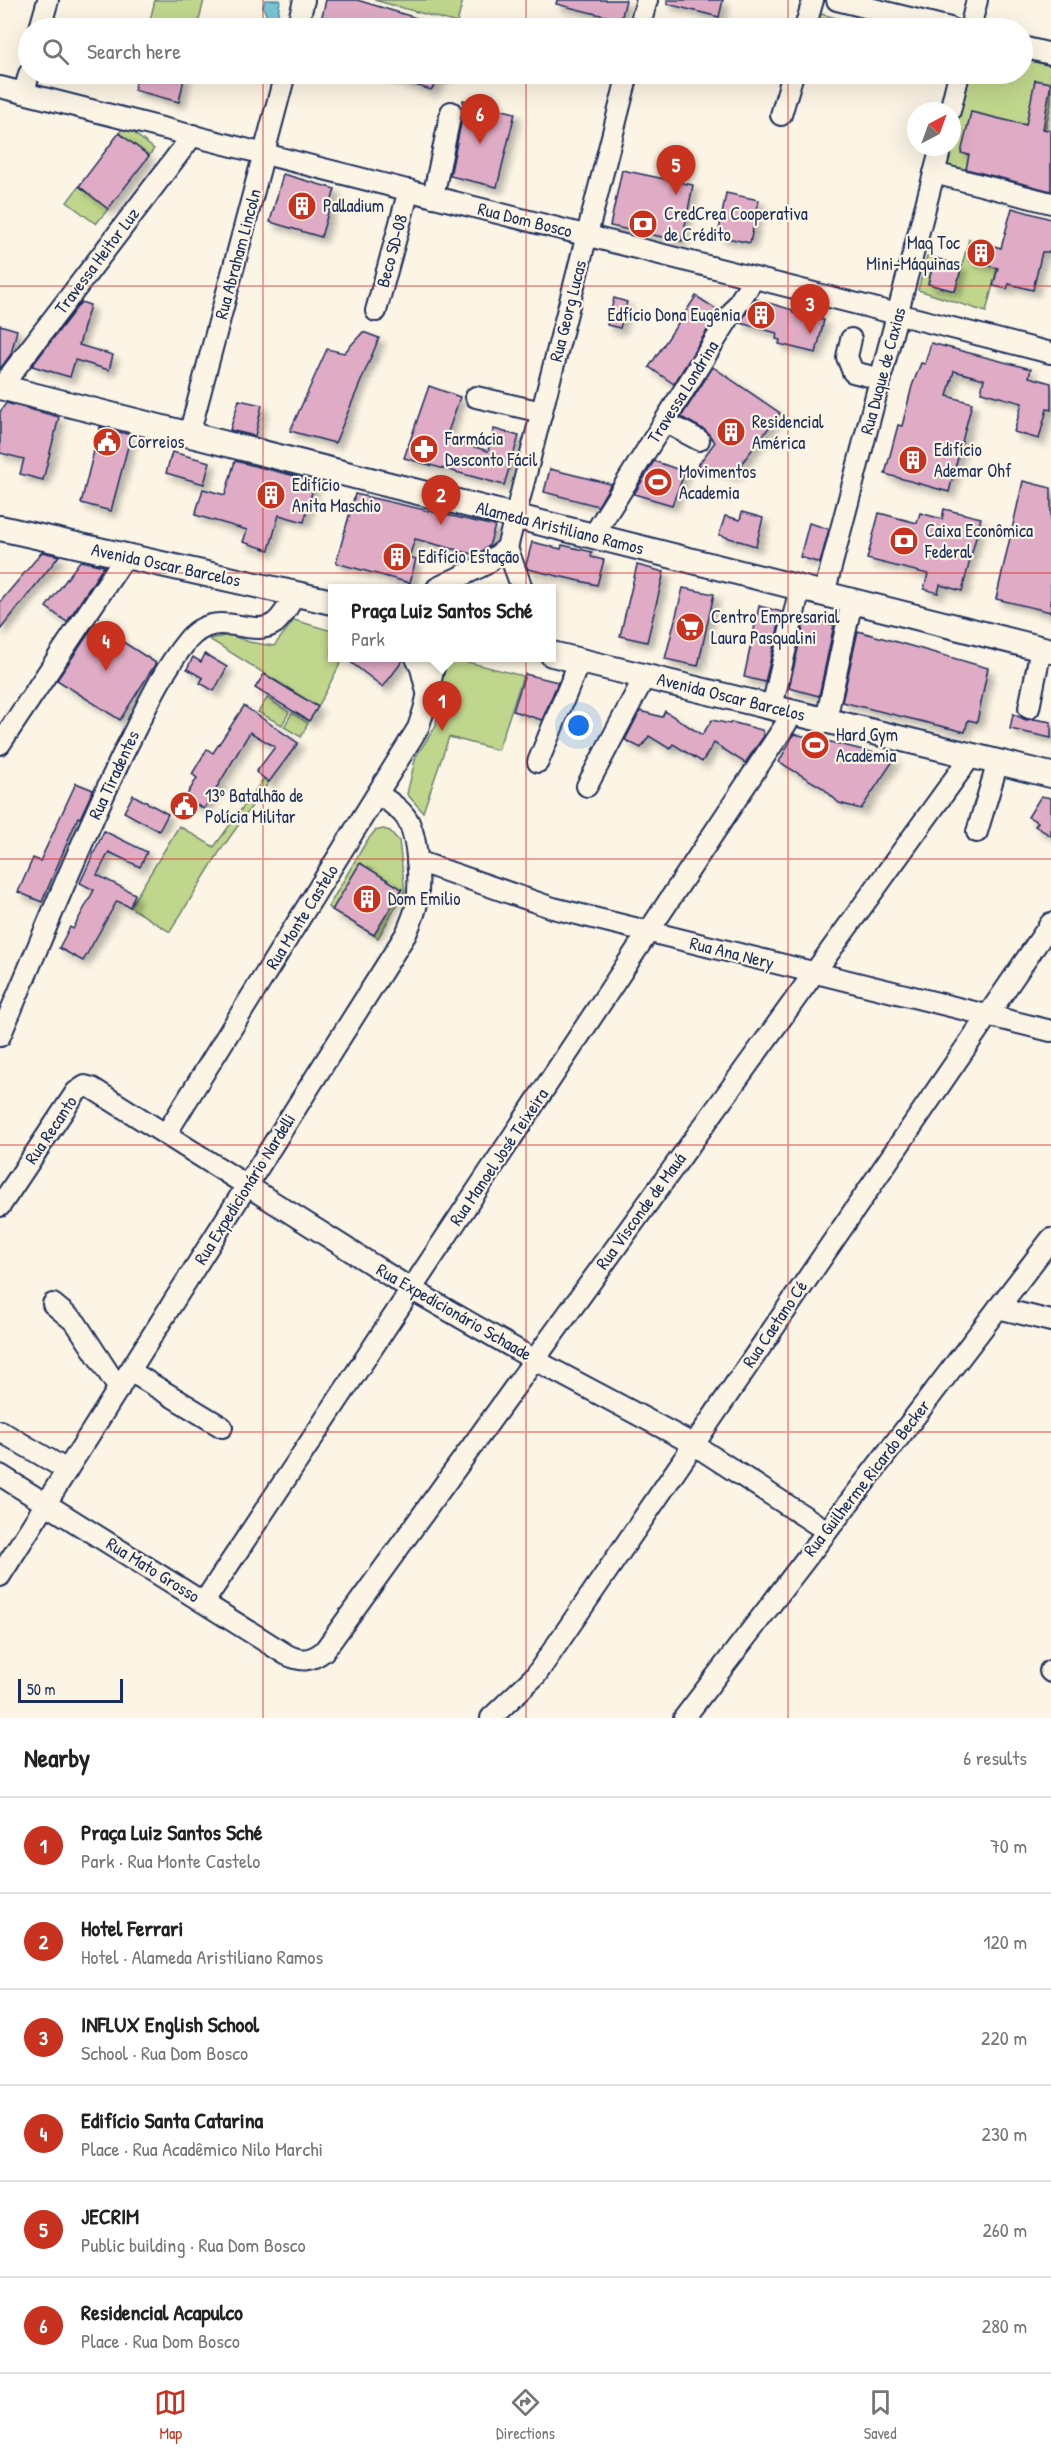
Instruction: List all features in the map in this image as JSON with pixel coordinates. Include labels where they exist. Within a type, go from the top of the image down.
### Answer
[{"type":"main road","name":"Alameda Aristiliano Ramos","points":[[0,387],[1046,650]]},
{"type":"main road","name":"Avenida Oscar Barcelos","points":[[0,528],[328,601]]},
{"type":"main road","name":"Avenida Oscar Barcelos","points":[[556,654],[1051,775]]},
{"type":"street","points":[[43,18],[48,0]]},
{"type":"street","points":[[300,18],[304,0]]},
{"type":"street","points":[[642,18],[647,0]]},
{"type":"street","points":[[808,18],[813,0]]},
{"type":"street","points":[[837,0],[910,18]]},
{"type":"street","points":[[972,18],[977,0]]},
{"type":"street","points":[[1033,50],[1051,54]]},
{"type":"street","points":[[24,93],[26,84]]},
{"type":"street","name":"Rua Abraham Lincoln","points":[[189,435],[282,84]]},
{"type":"street","name":"Rua Georg Lucas","points":[[507,549],[625,84]]},
{"type":"street","points":[[781,115],[790,84]]},
{"type":"street","points":[[952,102],[957,84]]},
{"type":"street","name":"Rua Dom Bosco","points":[[0,87],[1051,353]]},
{"type":"street","points":[[433,196],[451,112]]},
{"type":"street","name":"Travessa Heitor Luz","points":[[0,387],[193,135]]},
{"type":"street","name":"Rua Duque de Caxias","points":[[824,594],[939,156]]},
{"type":"street","points":[[934,173],[1051,202]]},
{"type":"street","name":"Beco SD-08","points":[[376,311],[408,190]]},
{"type":"street","name":"Travessa Londrina","points":[[593,536],[754,278]]},
{"type":"street","points":[[851,339],[847,357],[853,372],[880,379]]},
{"type":"street","points":[[476,397],[542,412]]},
{"type":"street","points":[[665,422],[699,440]]},
{"type":"street","points":[[450,584],[507,549],[520,584]]},
{"type":"street","points":[[0,744],[125,557]]},
{"type":"street","points":[[783,710],[800,588]]},
{"type":"street","name":"Rua Tiradentes","points":[[0,1036],[113,775],[175,658],[188,639],[199,630],[213,625],[236,624],[256,628],[275,624],[296,593]]},
{"type":"street","points":[[825,720],[852,601]]},
{"type":"street","points":[[1029,708],[1046,650]]},
{"type":"street","points":[[538,762],[580,660]]},
{"type":"street","points":[[418,662],[428,694]]},
{"type":"street","name":"Rua Monte Castelo","points":[[166,1134],[418,728],[435,662]]},
{"type":"street","points":[[587,786],[645,676]]},
{"type":"street","name":"Rua Manoel José Teixeira","points":[[204,1602],[649,933],[783,710]]},
{"type":"street","name":"Rua Visconde de Mauá","points":[[306,1660],[324,1651],[971,756]]},
{"type":"street","points":[[977,832],[998,762]]},
{"type":"street","name":"Rua Expedicionário Nardelli","points":[[0,1576],[406,934],[417,904],[417,861],[407,819],[378,794]]},
{"type":"street","name":"Rua Ana Nery","points":[[417,861],[553,909],[1051,1031]]},
{"type":"street","name":"Rua Caetano Cé","points":[[491,1718],[537,1675],[1051,923]]},
{"type":"street","name":"Rua Expedicionário Schaade","points":[[84,1086],[92,1088],[411,1289],[533,1359],[693,1444],[827,1531]]},
{"type":"street","name":"Rua Recanto","points":[[0,1206],[76,1092],[84,1086]]},
{"type":"street","name":"Rua Guilherme Ricardo Becker","points":[[684,1718],[1051,1239]]},
{"type":"street","points":[[53,1304],[76,1323],[119,1389]]},
{"type":"street","points":[[998,1308],[1051,1321]]},
{"type":"street","points":[[130,1371],[222,1427]]},
{"type":"street","points":[[0,1431],[67,1470]]},
{"type":"street","name":"Rua Mato Grosso","points":[[0,1475],[287,1655],[297,1660],[306,1660]]},
{"type":"green space","points":[[155,0],[204,0],[200,18],[150,18]]},
{"type":"green space","points":[[374,0],[463,0],[458,18],[439,18]]},
{"type":"green space","points":[[818,13],[836,18],[816,18]]},
{"type":"green space","points":[[1033,62],[1051,66],[1051,104],[1045,130],[1051,132],[1051,194],[946,167],[949,156],[961,156],[961,106],[967,84],[1033,84]]},
{"type":"green space","points":[[125,126],[154,149],[149,156],[119,133]]},
{"type":"green space","points":[[79,186],[108,209],[96,224],[67,202]]},
{"type":"green space","points":[[969,239],[1002,249],[986,312],[918,290],[927,256],[935,258],[928,283],[955,291]]},
{"type":"green space","points":[[294,620],[328,630],[328,662],[341,662],[318,707],[209,639],[230,635],[249,642],[274,646]]},
{"type":"green space","points":[[443,662],[468,662],[523,676],[498,750],[449,737],[423,812],[407,794],[416,756],[436,726]]},
{"type":"green space","points":[[267,698],[289,712],[282,725],[258,712]]},
{"type":"green space","points":[[292,713],[308,723],[301,737],[284,727]]},
{"type":"green space","points":[[264,778],[269,782],[220,851],[170,932],[130,907],[179,826],[214,847]]},
{"type":"green space","points":[[383,829],[390,831],[399,841],[405,891],[378,938],[328,907],[366,842],[375,831]]},
{"type":"water","points":[[265,0],[280,0],[278,18],[268,18],[263,7]]},
{"type":"building","points":[[326,0],[357,0],[417,18],[322,18]]},
{"type":"building","points":[[557,0],[626,0],[622,18],[613,18],[556,4]]},
{"type":"building","points":[[667,0],[723,0],[719,17],[667,4]]},
{"type":"building","points":[[1035,80],[1051,83],[1043,129],[1051,131],[1051,191],[966,169],[969,155],[961,153],[971,112],[1026,125]]},
{"type":"building","points":[[136,84],[183,84],[179,102],[134,90]]},
{"type":"building","points":[[411,84],[436,84],[431,90]]},
{"type":"building","points":[[463,100],[515,113],[497,187],[450,176],[463,114]]},
{"type":"building","points":[[119,133],[149,156],[108,209],[79,186]]},
{"type":"building","points":[[622,170],[693,185],[682,241],[610,226]]},
{"type":"building","name":"Palladium","points":[[283,174],[335,189],[321,237],[270,222]]},
{"type":"building","points":[[726,193],[759,200],[750,243],[718,236]]},
{"type":"building","points":[[1012,208],[1051,219],[1051,252],[1042,252],[1033,290],[1009,284],[1007,289],[993,286],[998,268],[970,261],[976,241],[1001,248]]},
{"type":"building","points":[[935,258],[962,266],[955,291],[928,284]]},
{"type":"building","points":[[696,296],[719,311],[674,384],[649,367]]},
{"type":"building","points":[[614,298],[627,302],[620,328],[607,325]]},
{"type":"building","points":[[755,299],[793,310],[793,313],[824,320],[816,353],[779,344],[780,340],[776,339],[777,333],[740,323]]},
{"type":"building","points":[[81,302],[90,305],[79,345],[113,355],[109,370],[75,360],[70,377],[32,366]]},
{"type":"building","points":[[0,325],[17,330],[11,354],[0,369]]},
{"type":"building","points":[[363,332],[379,338],[335,443],[290,431],[327,349],[344,353]]},
{"type":"building","points":[[931,343],[1031,369],[1029,377],[1051,383],[1051,410],[1047,409],[1039,439],[1014,432],[1022,403],[981,392],[984,379],[954,371],[947,396],[972,403],[949,492],[885,474],[898,425],[902,426],[912,386],[921,363],[925,364]]},
{"type":"building","name":"Residencial América","points":[[713,367],[780,413],[733,475],[698,465],[715,442],[705,430],[681,417]]},
{"type":"building","points":[[429,386],[460,397],[446,438],[488,451],[494,429],[519,436],[504,485],[404,458]]},
{"type":"building","points":[[239,400],[262,405],[255,436],[230,430]]},
{"type":"building","points":[[6,403],[59,417],[43,480],[20,474],[24,459],[0,453],[0,412]]},
{"type":"building","points":[[100,427],[131,435],[111,511],[81,503]]},
{"type":"building","points":[[172,452],[210,462],[204,484],[166,473]]},
{"type":"building","points":[[235,461],[315,481],[304,522],[279,515],[269,550],[243,542],[247,530],[195,515],[203,489],[225,495]]},
{"type":"building","name":"Movimentos Academia","points":[[654,461],[685,472],[672,505],[634,494]]},
{"type":"building","points":[[550,469],[611,484],[598,506],[544,492]]},
{"type":"building","points":[[1023,481],[1051,488],[1051,612],[996,599]]},
{"type":"building","points":[[355,494],[495,526],[489,546],[476,555],[415,539],[409,557],[416,559],[410,583],[336,563]]},
{"type":"building","points":[[944,509],[981,518],[962,591],[940,585],[938,593],[924,589],[928,574],[867,559],[879,513],[917,523],[920,513],[942,519]]},
{"type":"building","points":[[742,512],[763,518],[756,546],[719,535],[725,516],[740,520]]},
{"type":"building","points":[[809,523],[829,529],[820,563],[800,557]]},
{"type":"building","points":[[532,542],[561,549],[562,545],[592,552],[591,557],[604,560],[597,585],[528,569],[526,565]]},
{"type":"building","points":[[42,552],[59,556],[0,630],[0,602]]},
{"type":"building","points":[[80,561],[104,566],[67,622],[46,607]]},
{"type":"building","points":[[637,565],[664,572],[647,642],[620,636]]},
{"type":"building","name":"Centro Empresarial Laura Pasqualini","points":[[683,588],[714,594],[698,666],[665,659]]},
{"type":"building","points":[[759,606],[782,612],[765,682],[744,677]]},
{"type":"building","points":[[805,618],[834,625],[819,696],[789,688]]},
{"type":"building","points":[[95,624],[156,663],[120,720],[57,680]]},
{"type":"building","points":[[858,631],[988,668],[977,722],[968,720],[965,732],[842,702]]},
{"type":"building","points":[[205,654],[227,667],[214,691],[200,683],[203,678],[187,669],[193,657],[201,662]]},
{"type":"building","points":[[350,662],[402,662],[383,687]]},
{"type":"building","points":[[264,674],[318,707],[309,721],[255,688]]},
{"type":"building","points":[[525,674],[558,682],[542,720],[513,711]]},
{"type":"building","points":[[244,706],[298,743],[269,782],[256,772],[275,747],[250,732],[204,809],[185,798],[197,778],[192,774],[207,749],[213,753]]},
{"type":"building","points":[[640,711],[662,717],[665,711],[702,735],[712,720],[762,730],[764,736],[745,763],[714,743],[702,762],[673,744],[670,749],[649,736],[641,748],[625,740]]},
{"type":"building","points":[[1013,714],[1026,720],[1051,722],[1051,738],[1010,729]]},
{"type":"building","points":[[794,734],[895,758],[861,809],[839,803],[823,788],[779,762]]},
{"type":"building","points":[[76,783],[93,790],[80,818],[78,817],[42,902],[18,892],[33,858],[40,861]]},
{"type":"building","points":[[133,795],[168,814],[159,831],[124,812]]},
{"type":"building","points":[[1041,796],[1051,798],[1051,836],[1035,826],[1038,822],[1028,817]]},
{"type":"building","points":[[104,831],[147,852],[140,867],[109,852],[97,875],[135,894],[130,907],[117,901],[83,961],[59,948],[70,927],[73,929],[94,890],[80,883]]},
{"type":"building","name":"Dom Emilio","points":[[360,863],[402,889],[374,935],[332,910]]},
{"type":"place","name":"Residencial Acapulco","points":[[480,144]]},
{"type":"place","name":"JECRIM","points":[[676,195]]},
{"type":"place","name":"Palladium","points":[[302,206]]},
{"type":"place","name":"CredCrea Cooperativa de Crédito","points":[[643,224]]},
{"type":"place","name":"Maq Toc Mini-Máquinas","points":[[981,253]]},
{"type":"place","name":"Edfício Dona Eugênia","points":[[761,315]]},
{"type":"place","name":"INFLUX English School","points":[[810,334]]},
{"type":"place","name":"Residencial América","points":[[731,432]]},
{"type":"place","name":"Correios","points":[[107,442]]},
{"type":"place","name":"Farmácia Desconto Fácil","points":[[424,449]]},
{"type":"place","name":"Edifício Ademar Ohf","points":[[913,460]]},
{"type":"place","name":"Movimentos Academia","points":[[658,482]]},
{"type":"place","name":"Edifício Anita Maschio","points":[[271,495]]},
{"type":"place","name":"Hotel Ferrari","points":[[441,525]]},
{"type":"place","name":"Caixa Econômica Federal","points":[[904,541]]},
{"type":"place","name":"Edifício Estação","points":[[397,557]]},
{"type":"place","name":"Centro Empresarial Laura Pasqualini","points":[[690,627]]},
{"type":"place","name":"Edifício Santa Catarina","points":[[106,671]]},
{"type":"place","name":"Praça Luiz Santos Sché","points":[[442,731]]},
{"type":"place","name":"Hard Gym Academia","points":[[815,745]]},
{"type":"place","name":"13º Batalhão de Polícia Militar","points":[[184,806]]},
{"type":"place","name":"Dom Emilio","points":[[367,899]]}]
